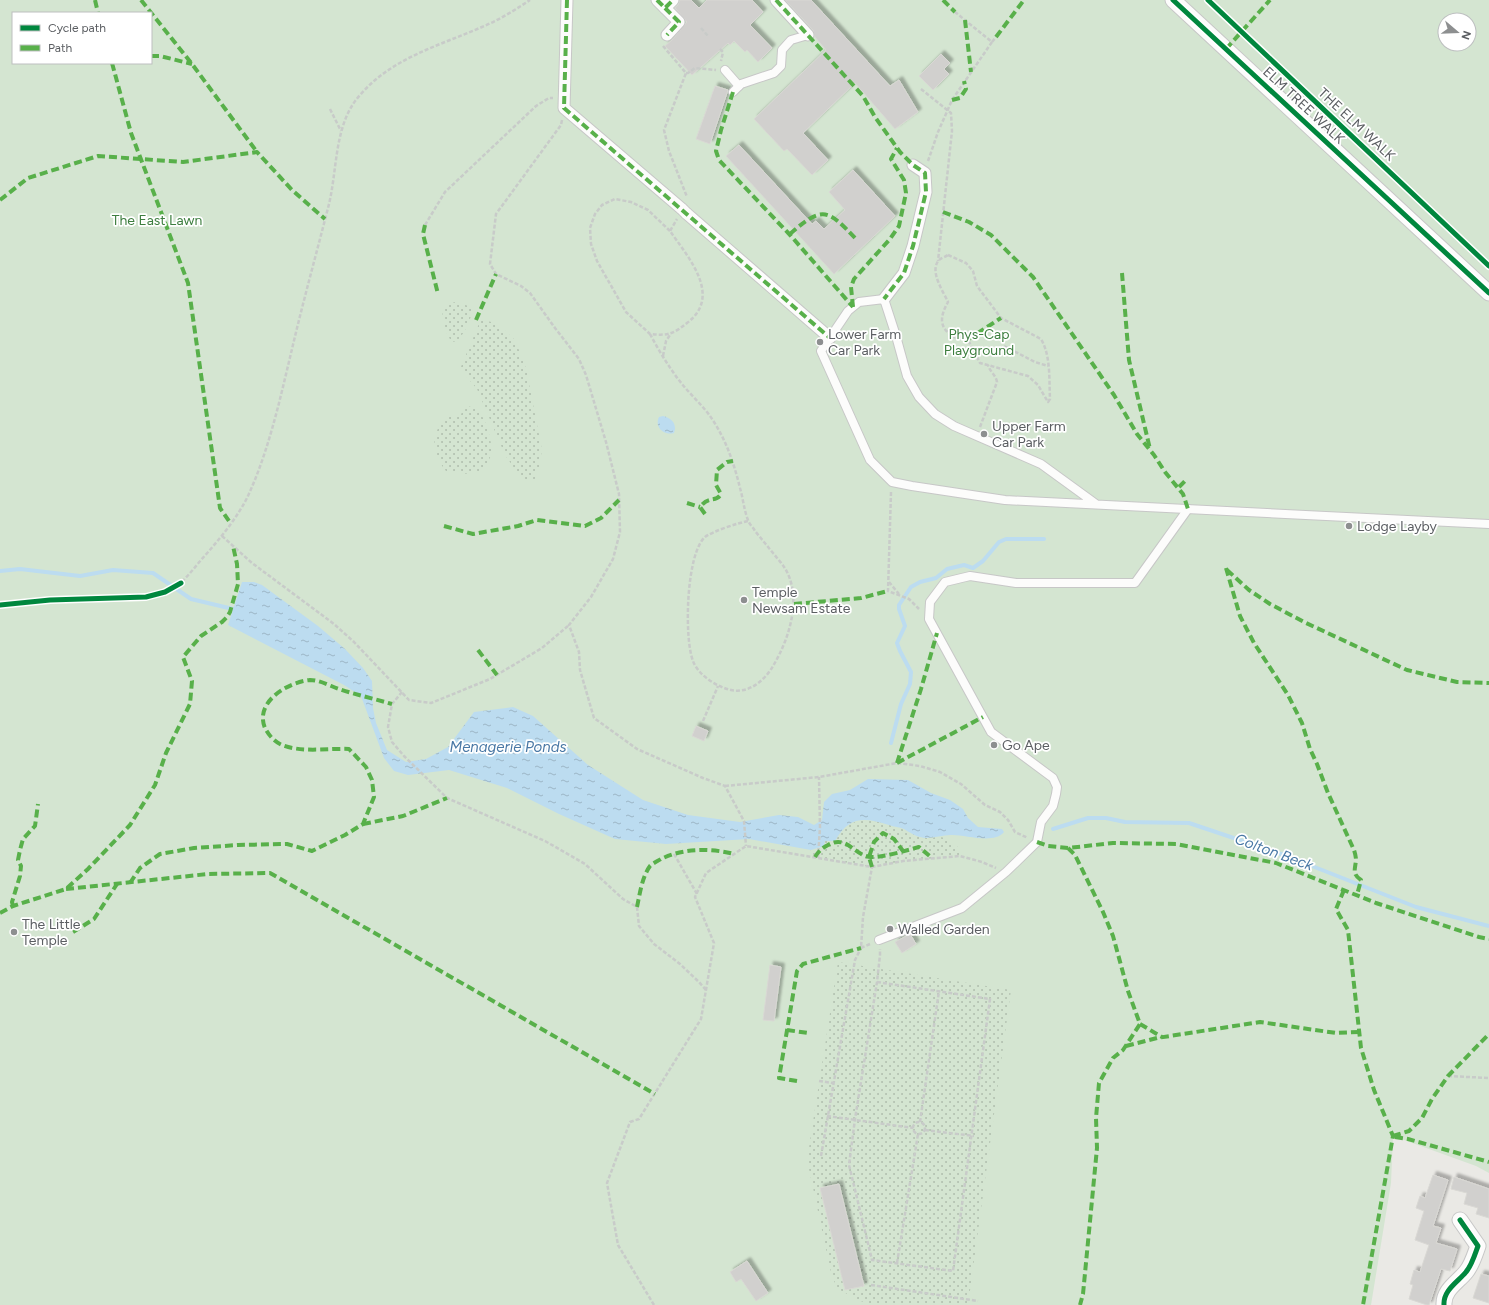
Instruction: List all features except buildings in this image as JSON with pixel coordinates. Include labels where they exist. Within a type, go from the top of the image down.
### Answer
[{"type":"street","points":[[568,0],[564,104],[830,338]]},
{"type":"street","points":[[657,0],[669,4],[679,22],[667,36]]},
{"type":"street","points":[[776,0],[808,35]]},
{"type":"street","name":"ELM TREE WALK","points":[[1173,0],[1489,293]]},
{"type":"street","points":[[884,299],[904,273],[926,192],[925,173],[913,165]]},
{"type":"street","points":[[1444,1305],[1450,1287],[1467,1272],[1484,1244],[1460,1220]]},
{"type":"lane","points":[[725,70],[736,89],[741,84],[774,73],[781,66],[782,50],[791,40],[808,35]]},
{"type":"lane","points":[[1096,504],[1040,464],[954,426],[935,414],[919,397],[906,376],[896,336],[884,299],[859,302],[848,311],[821,351],[870,460],[892,482],[1005,500],[1489,524]]},
{"type":"lane","points":[[879,940],[962,908],[1006,872],[1037,842],[1041,822],[1053,806],[1056,794],[1057,787],[1054,778],[991,732],[929,619],[930,602],[945,582],[970,576],[1016,583],[1135,583],[1188,508]]},
{"type":"path","points":[[0,605],[50,600],[146,597],[165,592],[180,583],[222,536],[246,499],[262,461],[333,192],[341,130],[350,110],[359,96],[384,72],[417,53],[485,26],[530,0]]},
{"type":"path","points":[[954,12],[992,42]]},
{"type":"path","points":[[701,28],[708,36]]},
{"type":"path","points":[[667,36],[667,40],[663,45],[686,73]]},
{"type":"path","points":[[925,173],[938,132],[952,100],[970,72],[996,37]]},
{"type":"path","points":[[670,230],[684,210],[664,130],[686,73],[695,68],[725,70]]},
{"type":"path","points":[[921,89],[948,109],[951,113],[952,131],[938,262],[936,267],[937,276],[948,302],[941,318],[946,331],[956,338],[966,336],[980,363],[1028,376],[1038,385],[1048,402],[1050,399],[1048,366],[1044,345],[1041,339],[1001,318],[977,286],[973,271],[966,263],[948,255],[940,259],[938,262]]},
{"type":"path","points":[[222,536],[252,563],[334,624],[354,642],[409,700],[431,703],[490,679],[542,648],[569,625],[591,597],[612,559],[620,532],[619,494],[606,442],[586,375],[579,358],[530,293],[521,286],[496,274],[490,264],[496,214],[561,125],[564,104],[549,98],[536,106],[445,192],[426,226]]},
{"type":"path","points":[[330,108],[341,130]]},
{"type":"path","points":[[650,334],[670,334],[677,331],[693,319],[702,306],[704,295],[701,283],[692,263],[670,230],[648,210],[631,202],[615,200],[602,205],[595,214],[590,228],[591,244],[597,261],[626,312],[650,334],[663,357],[681,382],[710,416],[730,453],[748,521],[783,566],[791,584],[794,604],[782,651],[768,676],[757,684],[746,689],[732,690],[718,686],[706,678],[693,663],[688,643],[688,613],[691,573],[696,552],[705,537],[728,526],[748,521]]},
{"type":"path","points":[[663,357],[666,341],[670,334]]},
{"type":"path","points":[[1004,346],[1028,359],[1048,366]]},
{"type":"path","points":[[976,436],[998,382],[996,377],[989,370],[988,365]]},
{"type":"path","points":[[892,482],[888,591],[909,599]]},
{"type":"path","points":[[889,582],[900,595]]},
{"type":"path","points":[[569,625],[579,652],[580,670],[594,718],[637,749],[725,786],[819,777],[897,762],[920,766],[940,772],[961,784],[985,804],[1000,812],[1008,820],[1015,832],[1037,842]]},
{"type":"path","points":[[703,721],[718,686]]},
{"type":"path","points":[[402,692],[392,704],[388,727],[392,742],[427,779],[447,798],[545,842],[585,864],[623,898],[636,907],[639,926],[654,944],[680,964],[706,990]]},
{"type":"path","points":[[818,858],[820,827],[819,777]]},
{"type":"path","points":[[725,786],[744,821],[746,846]]},
{"type":"path","points":[[654,1305],[618,1245],[607,1183],[630,1122],[639,1119],[701,1019],[714,943],[695,897],[706,873],[746,846],[872,867],[903,861],[960,856],[982,862],[1006,872]]},
{"type":"path","points":[[674,854],[697,894]]},
{"type":"path","points":[[821,1156],[832,1083],[854,960],[861,948],[863,917],[872,867]]},
{"type":"path","points":[[861,948],[879,940],[880,955],[877,982],[849,1165],[872,1260],[953,1271],[973,1136],[990,999],[877,982]]},
{"type":"path","points":[[920,1122],[939,991]]},
{"type":"path","points":[[1448,1076],[1489,1078]]},
{"type":"path","points":[[819,1081],[832,1083]]},
{"type":"path","points":[[827,1116],[913,1128]]},
{"type":"path","points":[[913,1128],[916,1122],[920,1122]]},
{"type":"path","points":[[920,1122],[924,1124],[925,1130]]},
{"type":"path","points":[[913,1128],[914,1132],[918,1134]]},
{"type":"path","points":[[918,1134],[923,1133],[925,1130],[973,1136]]},
{"type":"path","points":[[897,1263],[918,1134]]},
{"type":"path","points":[[871,1285],[978,1301]]},
{"type":"green space","name":"Temple Newsam Estate","points":[[0,0],[1489,0],[1489,1173],[1476,1166],[1393,1136],[1391,1183],[1371,1305],[0,1305]]},
{"type":"green space","points":[[456,302],[466,305],[472,309],[469,322],[465,330],[457,341],[452,342],[445,329],[443,308],[445,304]]},
{"type":"green space","points":[[481,319],[498,324],[515,340],[526,368],[542,450],[539,467],[534,481],[521,478],[505,455],[477,389],[460,369]]},
{"type":"green space","points":[[468,406],[474,408],[480,413],[486,424],[491,443],[489,461],[483,471],[464,474],[457,471],[446,471],[439,460],[435,448],[435,435],[438,429],[451,415],[460,415]]},
{"type":"green space","points":[[862,820],[875,820],[902,829],[922,838],[946,838],[957,846],[961,854],[960,856],[903,861],[872,867],[809,856],[811,850],[824,846],[825,841],[835,841],[846,827]]},
{"type":"green space","points":[[838,962],[1011,990],[968,1305],[876,1305],[860,1301],[838,1289],[832,1277],[807,1160]]},
{"type":"water","points":[[663,416],[673,422],[675,427],[674,433],[670,434],[664,432],[659,427],[659,417]]},
{"type":"water","name":"Menagerie Ponds","points":[[242,582],[254,582],[262,585],[318,626],[345,649],[363,668],[372,681],[373,708],[376,723],[387,750],[406,762],[426,759],[448,747],[474,712],[513,707],[533,716],[588,765],[643,800],[688,815],[740,822],[779,815],[798,817],[814,825],[822,820],[824,802],[832,794],[850,790],[868,779],[908,780],[931,793],[950,800],[963,809],[968,818],[978,827],[1002,829],[1004,832],[993,838],[951,835],[924,838],[916,836],[902,828],[880,822],[865,820],[852,823],[846,827],[835,841],[825,841],[824,846],[811,850],[749,839],[666,844],[615,839],[559,814],[507,788],[449,770],[408,775],[394,771],[384,758],[361,696],[344,685],[228,625]]},
{"type":"waterway","points":[[891,743],[901,704],[910,684],[911,672],[897,643],[905,626],[899,605],[911,587],[920,582],[936,578],[947,569],[964,565],[973,568],[983,561],[999,542],[1006,539],[1044,539]]},
{"type":"waterway","name":"Colton Beck","points":[[0,571],[20,569],[80,576],[113,570],[153,573],[191,599],[233,609]]},
{"type":"waterway","name":"Colton Beck","points":[[1053,829],[1088,818],[1106,818],[1125,822],[1189,823],[1284,855],[1416,907],[1489,926]]},
{"type":"marked path","points":[[95,0],[98,12]]},
{"type":"marked path","points":[[141,0],[151,12]]},
{"type":"marked path","points":[[567,0],[564,108],[830,338]]},
{"type":"marked path","points":[[657,0],[665,8],[673,0]]},
{"type":"marked path","points":[[776,0],[863,96],[875,117],[900,152],[913,165],[925,173],[926,192],[913,246],[904,273],[884,299]]},
{"type":"marked path","points":[[943,0],[955,12]]},
{"type":"marked path","points":[[996,37],[1024,0]]},
{"type":"marked path","points":[[1226,49],[1270,0]]},
{"type":"marked path","points":[[665,8],[679,22],[667,35]]},
{"type":"marked path","points":[[152,14],[192,64],[257,152]]},
{"type":"marked path","points":[[965,20],[971,72]]},
{"type":"marked path","points":[[152,56],[160,56],[192,64]]},
{"type":"marked path","points":[[112,64],[131,133],[188,283],[220,508],[231,524]]},
{"type":"marked path","points":[[952,100],[960,98],[966,89],[964,81]]},
{"type":"marked path","points":[[733,92],[716,151],[719,160],[791,236],[853,307]]},
{"type":"marked path","points":[[853,307],[851,287],[854,279],[890,239],[899,226],[906,193],[904,180],[891,159],[897,148]]},
{"type":"marked path","points":[[0,200],[28,178],[98,156],[183,162],[257,152],[292,190],[325,219]]},
{"type":"marked path","points":[[943,212],[969,222],[991,235],[1033,277],[1114,395],[1137,434],[1183,494],[1188,509]]},
{"type":"marked path","points":[[790,234],[801,224],[811,218],[825,214],[839,222],[857,240]]},
{"type":"marked path","points":[[425,225],[423,234],[438,294]]},
{"type":"marked path","points":[[1122,273],[1129,360],[1150,449]]},
{"type":"marked path","points":[[476,320],[496,274]]},
{"type":"marked path","points":[[967,340],[1001,318]]},
{"type":"marked path","points":[[705,514],[700,507],[703,503],[717,498],[721,494],[716,485],[717,470],[727,462],[733,461]]},
{"type":"marked path","points":[[1179,487],[1187,479]]},
{"type":"marked path","points":[[444,526],[473,534],[518,526],[537,520],[585,526],[601,518],[619,500]]},
{"type":"marked path","points":[[687,503],[700,507]]},
{"type":"marked path","points":[[0,913],[13,906],[66,889],[88,869],[130,825],[155,785],[166,753],[190,704],[192,681],[183,657],[201,636],[222,622],[230,612],[238,584],[237,564],[233,546]]},
{"type":"marked path","points":[[1226,568],[1240,616],[1254,643],[1288,695],[1302,723],[1310,749],[1328,793],[1354,850],[1356,859],[1355,874],[1361,880],[1357,895]]},
{"type":"marked path","points":[[1227,570],[1249,590],[1270,604],[1304,622],[1407,670],[1457,682],[1489,683]]},
{"type":"marked path","points":[[794,604],[861,598],[888,591]]},
{"type":"marked path","points":[[897,763],[937,633]]},
{"type":"marked path","points":[[478,650],[497,675]]},
{"type":"marked path","points":[[130,883],[140,868],[160,854],[194,848],[287,844],[312,851],[345,835],[363,824],[374,797],[372,780],[366,767],[349,749],[306,750],[279,744],[270,736],[265,728],[263,719],[264,710],[275,695],[283,689],[310,680],[392,704]]},
{"type":"marked path","points":[[897,763],[983,717]]},
{"type":"marked path","points":[[363,824],[403,816],[447,798]]},
{"type":"marked path","points":[[13,906],[12,902],[20,876],[21,866],[18,860],[20,850],[23,839],[35,826],[38,804]]},
{"type":"marked path","points":[[872,867],[869,857],[874,842],[883,833],[894,839],[903,851]]},
{"type":"marked path","points":[[815,857],[817,853],[826,846],[835,842],[840,842],[865,856],[875,857],[888,855],[919,847],[932,858]]},
{"type":"marked path","points":[[1037,842],[1048,846],[1068,848],[1113,843],[1176,844],[1276,863],[1376,903],[1489,939]]},
{"type":"marked path","points":[[1068,848],[1075,855],[1113,936],[1128,991],[1140,1024],[1123,1050],[1113,1058],[1099,1083],[1096,1118],[1097,1148],[1083,1294],[1080,1305]]},
{"type":"marked path","points":[[637,907],[647,870],[651,865],[661,859],[670,855],[697,850],[734,854]]},
{"type":"marked path","points":[[66,889],[208,874],[270,873],[655,1094]]},
{"type":"marked path","points":[[73,932],[94,919],[117,884]]},
{"type":"marked path","points":[[1344,890],[1336,909],[1348,930],[1361,1048],[1374,1090],[1393,1136],[1363,1305]]},
{"type":"marked path","points":[[797,1081],[779,1078],[797,971],[803,964],[861,948]]},
{"type":"marked path","points":[[1126,1046],[1157,1038],[1260,1022],[1336,1033],[1359,1032]]},
{"type":"marked path","points":[[1140,1024],[1162,1037]]},
{"type":"marked path","points":[[787,1030],[808,1033]]},
{"type":"marked path","points":[[1393,1136],[1409,1131],[1422,1118],[1432,1099],[1448,1076],[1489,1034]]},
{"type":"marked path","points":[[1395,1137],[1408,1139],[1489,1162]]},
{"type":"cycle path","points":[[1173,0],[1489,293]]},
{"type":"cycle path","name":"THE ELM WALK","points":[[1208,0],[1489,266]]},
{"type":"cycle path","points":[[0,605],[50,600],[146,597],[165,592],[181,583]]},
{"type":"cycle path","points":[[1444,1305],[1444,1300],[1448,1291],[1468,1269],[1478,1246],[1460,1220]]},
{"type":"place","name":"Lower Farm Car Park","points":[[820,342]]},
{"type":"place","name":"Upper Farm Car Park","points":[[984,434]]},
{"type":"place","name":"Lodge Layby","points":[[1349,526]]},
{"type":"place","name":"Temple Newsam Estate","points":[[744,600]]},
{"type":"place","name":"Go Ape","points":[[994,745]]},
{"type":"place","name":"Walled Garden","points":[[890,929]]},
{"type":"place","name":"The Little Temple","points":[[14,932]]},
{"type":"park label","name":"The East Lawn","points":[[157,220]]},
{"type":"park label","name":"Phys-Cap Playground","points":[[979,342]]}]
